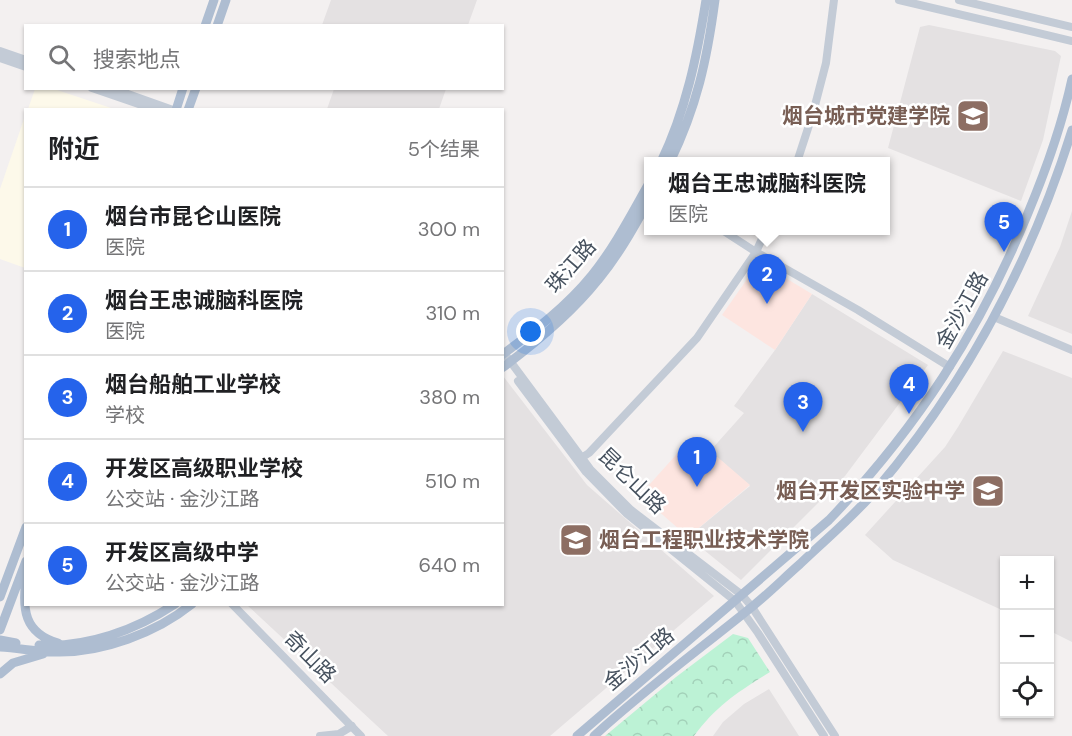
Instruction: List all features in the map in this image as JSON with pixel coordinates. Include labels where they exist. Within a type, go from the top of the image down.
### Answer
[{"type":"main road","points":[[206,24],[214,0]]},
{"type":"main road","points":[[218,24],[226,0]]},
{"type":"main road","points":[[663,157],[674,135],[687,97],[713,0]]},
{"type":"main road","points":[[672,157],[681,139],[704,70],[713,0]]},
{"type":"main road","name":"金沙江路","points":[[577,736],[829,520],[896,444],[950,367],[985,309],[1008,263],[1044,173],[1072,79]]},
{"type":"main road","points":[[176,108],[182,90]]},
{"type":"main road","points":[[189,108],[194,90]]},
{"type":"main road","name":"金沙江路","points":[[594,736],[752,607],[826,540],[874,492],[944,400],[994,317],[1047,203],[1072,130]]},
{"type":"main road","name":"珠江路","points":[[504,359],[572,297],[592,275],[644,192]]},
{"type":"main road","points":[[504,359],[544,335],[579,303],[621,249],[644,209]]},
{"type":"main road","points":[[0,597],[24,531]]},
{"type":"main road","points":[[0,630],[24,566]]},
{"type":"main road","points":[[24,606],[33,628],[51,641],[66,644]]},
{"type":"main road","points":[[0,640],[48,645],[107,637],[159,615],[173,606]]},
{"type":"main road","points":[[0,674],[22,659],[57,652],[84,650],[130,638],[155,627],[189,606]]},
{"type":"main road","points":[[0,647],[57,652]]},
{"type":"street","points":[[799,157],[826,63],[834,0]]},
{"type":"street","points":[[899,0],[1072,41]]},
{"type":"street","points":[[959,0],[1072,27]]},
{"type":"street","points":[[0,51],[24,59]]},
{"type":"street","points":[[0,58],[24,66]]},
{"type":"street","points":[[98,90],[150,108]]},
{"type":"street","points":[[117,90],[169,108]]},
{"type":"street","points":[[728,235],[858,310],[950,367]]},
{"type":"street","points":[[578,461],[697,338],[756,252],[764,235]]},
{"type":"street","points":[[994,317],[1072,350]]},
{"type":"street","name":"昆仑山路","points":[[504,359],[586,472],[627,514],[752,607],[835,736]]},
{"type":"street","name":"昆仑山路","points":[[504,359],[606,485],[631,510],[739,598],[744,613],[824,736]]},
{"type":"street","name":"奇山路","points":[[234,606],[361,736]]},
{"type":"street","points":[[320,736],[339,734],[352,726]]},
{"type":"shaded area","points":[[331,0],[477,0],[468,24],[322,24]]},
{"type":"shaded area","name":"烟台城市党建学院","points":[[929,25],[1055,51],[1061,56],[1043,140],[1021,201],[888,148],[920,27]]},
{"type":"shaded area","points":[[35,90],[57,90],[111,108],[28,108]]},
{"type":"shaded area","points":[[334,90],[446,90],[439,108],[327,108]]},
{"type":"shaded area","points":[[24,119],[24,268],[0,259],[0,189]]},
{"type":"shaded area","points":[[1072,211],[1072,334],[1028,316],[1060,247]]},
{"type":"shaded area","points":[[759,262],[812,294],[775,350],[722,315]]},
{"type":"shaded area","points":[[812,294],[928,365],[845,476],[741,580],[688,537],[750,486],[710,451],[744,413],[734,406]]},
{"type":"shaded area","name":"烟台开发区实验中学","points":[[1003,351],[1072,378],[1072,642],[1054,633],[1054,556],[1000,556],[1000,609],[893,560],[865,535],[945,447]]},
{"type":"shaded area","name":"烟台工程职业技术学院","points":[[504,377],[587,485],[714,596],[550,736],[388,736],[248,606],[504,606]]},
{"type":"shaded area","points":[[693,436],[750,485],[688,537],[640,495]]},
{"type":"shaded area","points":[[769,689],[799,736],[713,736],[723,722],[744,704]]},
{"type":"green space","points":[[733,634],[748,638],[770,672],[729,700],[694,736],[605,736],[676,677]]},
{"type":"place","name":"烟台城市党建学院","points":[[973,116]]},
{"type":"place","name":"开发区高级中学","points":[[1004,252]]},
{"type":"place","name":"烟台王忠诚脑科医院","points":[[767,304]]},
{"type":"place","name":"开发区高级职业学校","points":[[909,414]]},
{"type":"place","name":"烟台船舶工业学校","points":[[803,432]]},
{"type":"place","name":"烟台市昆仑山医院","points":[[697,487]]},
{"type":"place","name":"烟台开发区实验中学","points":[[988,491]]},
{"type":"place","name":"烟台工程职业技术学院","points":[[576,540]]}]
